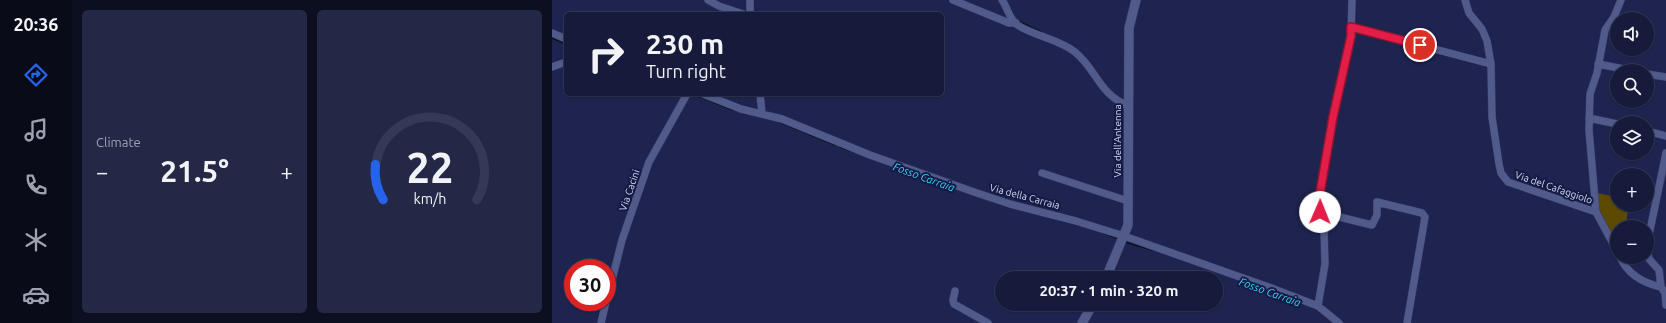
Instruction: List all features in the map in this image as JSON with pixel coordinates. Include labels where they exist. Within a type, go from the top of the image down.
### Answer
[{"type":"street","points":[[708,0],[719,6],[736,12]]},
{"type":"street","points":[[750,0],[750,12]]},
{"type":"street","points":[[953,0],[1009,23],[1016,23],[1074,50],[1085,62],[1107,92],[1118,101],[1128,106]]},
{"type":"street","points":[[1002,0],[1016,23]]},
{"type":"street","name":"Via dell'Antenna","points":[[1109,271],[1128,225],[1129,28],[1136,0]]},
{"type":"street","points":[[1318,306],[1325,264],[1324,229],[1320,212],[1320,193],[1333,117],[1351,36],[1352,0]]},
{"type":"street","name":"Via del Cafaggiolo","points":[[1465,0],[1468,13],[1486,36],[1491,64],[1492,117],[1501,174],[1508,182],[1596,212],[1610,238]]},
{"type":"street","points":[[1596,212],[1591,168],[1589,118],[1590,94],[1605,30],[1614,17],[1621,0]]},
{"type":"street","points":[[1351,27],[1491,64]]},
{"type":"street","points":[[552,33],[564,38]]},
{"type":"street","points":[[552,67],[564,63]]},
{"type":"street","points":[[1598,64],[1610,66]]},
{"type":"street","points":[[1654,75],[1666,77]]},
{"type":"street","name":"Via Cacini","points":[[616,264],[622,240],[649,162],[686,96]]},
{"type":"street","name":"Via della Carraia","points":[[708,96],[741,109],[782,119],[870,155],[974,192],[1010,204],[1076,221],[1124,236],[1305,300],[1318,306],[1339,323]]},
{"type":"street","points":[[760,96],[762,113]]},
{"type":"street","points":[[1589,118],[1610,122]]},
{"type":"street","points":[[1654,133],[1666,136]]},
{"type":"street","points":[[1652,220],[1666,153]]},
{"type":"street","points":[[1042,173],[1128,201]]},
{"type":"street","points":[[1320,212],[1372,225],[1377,215],[1377,202],[1422,213],[1425,216],[1407,323]]},
{"type":"street","points":[[1654,263],[1662,271],[1666,305]]},
{"type":"street","points":[[1624,264],[1633,276],[1664,290]]},
{"type":"street","points":[[955,290],[953,300],[954,304],[988,323]]},
{"type":"street","name":"Via Cacini","points":[[601,323],[604,311]]},
{"type":"street","points":[[1082,323],[1089,311]]},
{"type":"shaded area","points":[[1597,193],[1610,196],[1610,212],[1628,212],[1626,220],[1610,220],[1610,230],[1600,211]]},
{"type":"waterway","points":[[1011,9],[1015,18]]},
{"type":"waterway","points":[[1018,21],[1041,32]]},
{"type":"waterway","name":"Fosso Carraia","points":[[552,38],[564,43]]},
{"type":"waterway","name":"Fosso Carraia","points":[[698,96],[733,110]]},
{"type":"waterway","name":"Fosso Carraia","points":[[742,113],[748,114]]},
{"type":"waterway","name":"Fosso Carraia","points":[[777,121],[835,145]]},
{"type":"waterway","name":"Fosso Carraia","points":[[840,147],[854,152]]},
{"type":"waterway","name":"Fosso Carraia","points":[[1098,231],[1119,239]]},
{"type":"waterway","name":"Fosso Carraia","points":[[1125,242],[1152,250]]},
{"type":"route","points":[[1320,212],[1320,193],[1333,117],[1351,36],[1351,27],[1420,45]]}]
